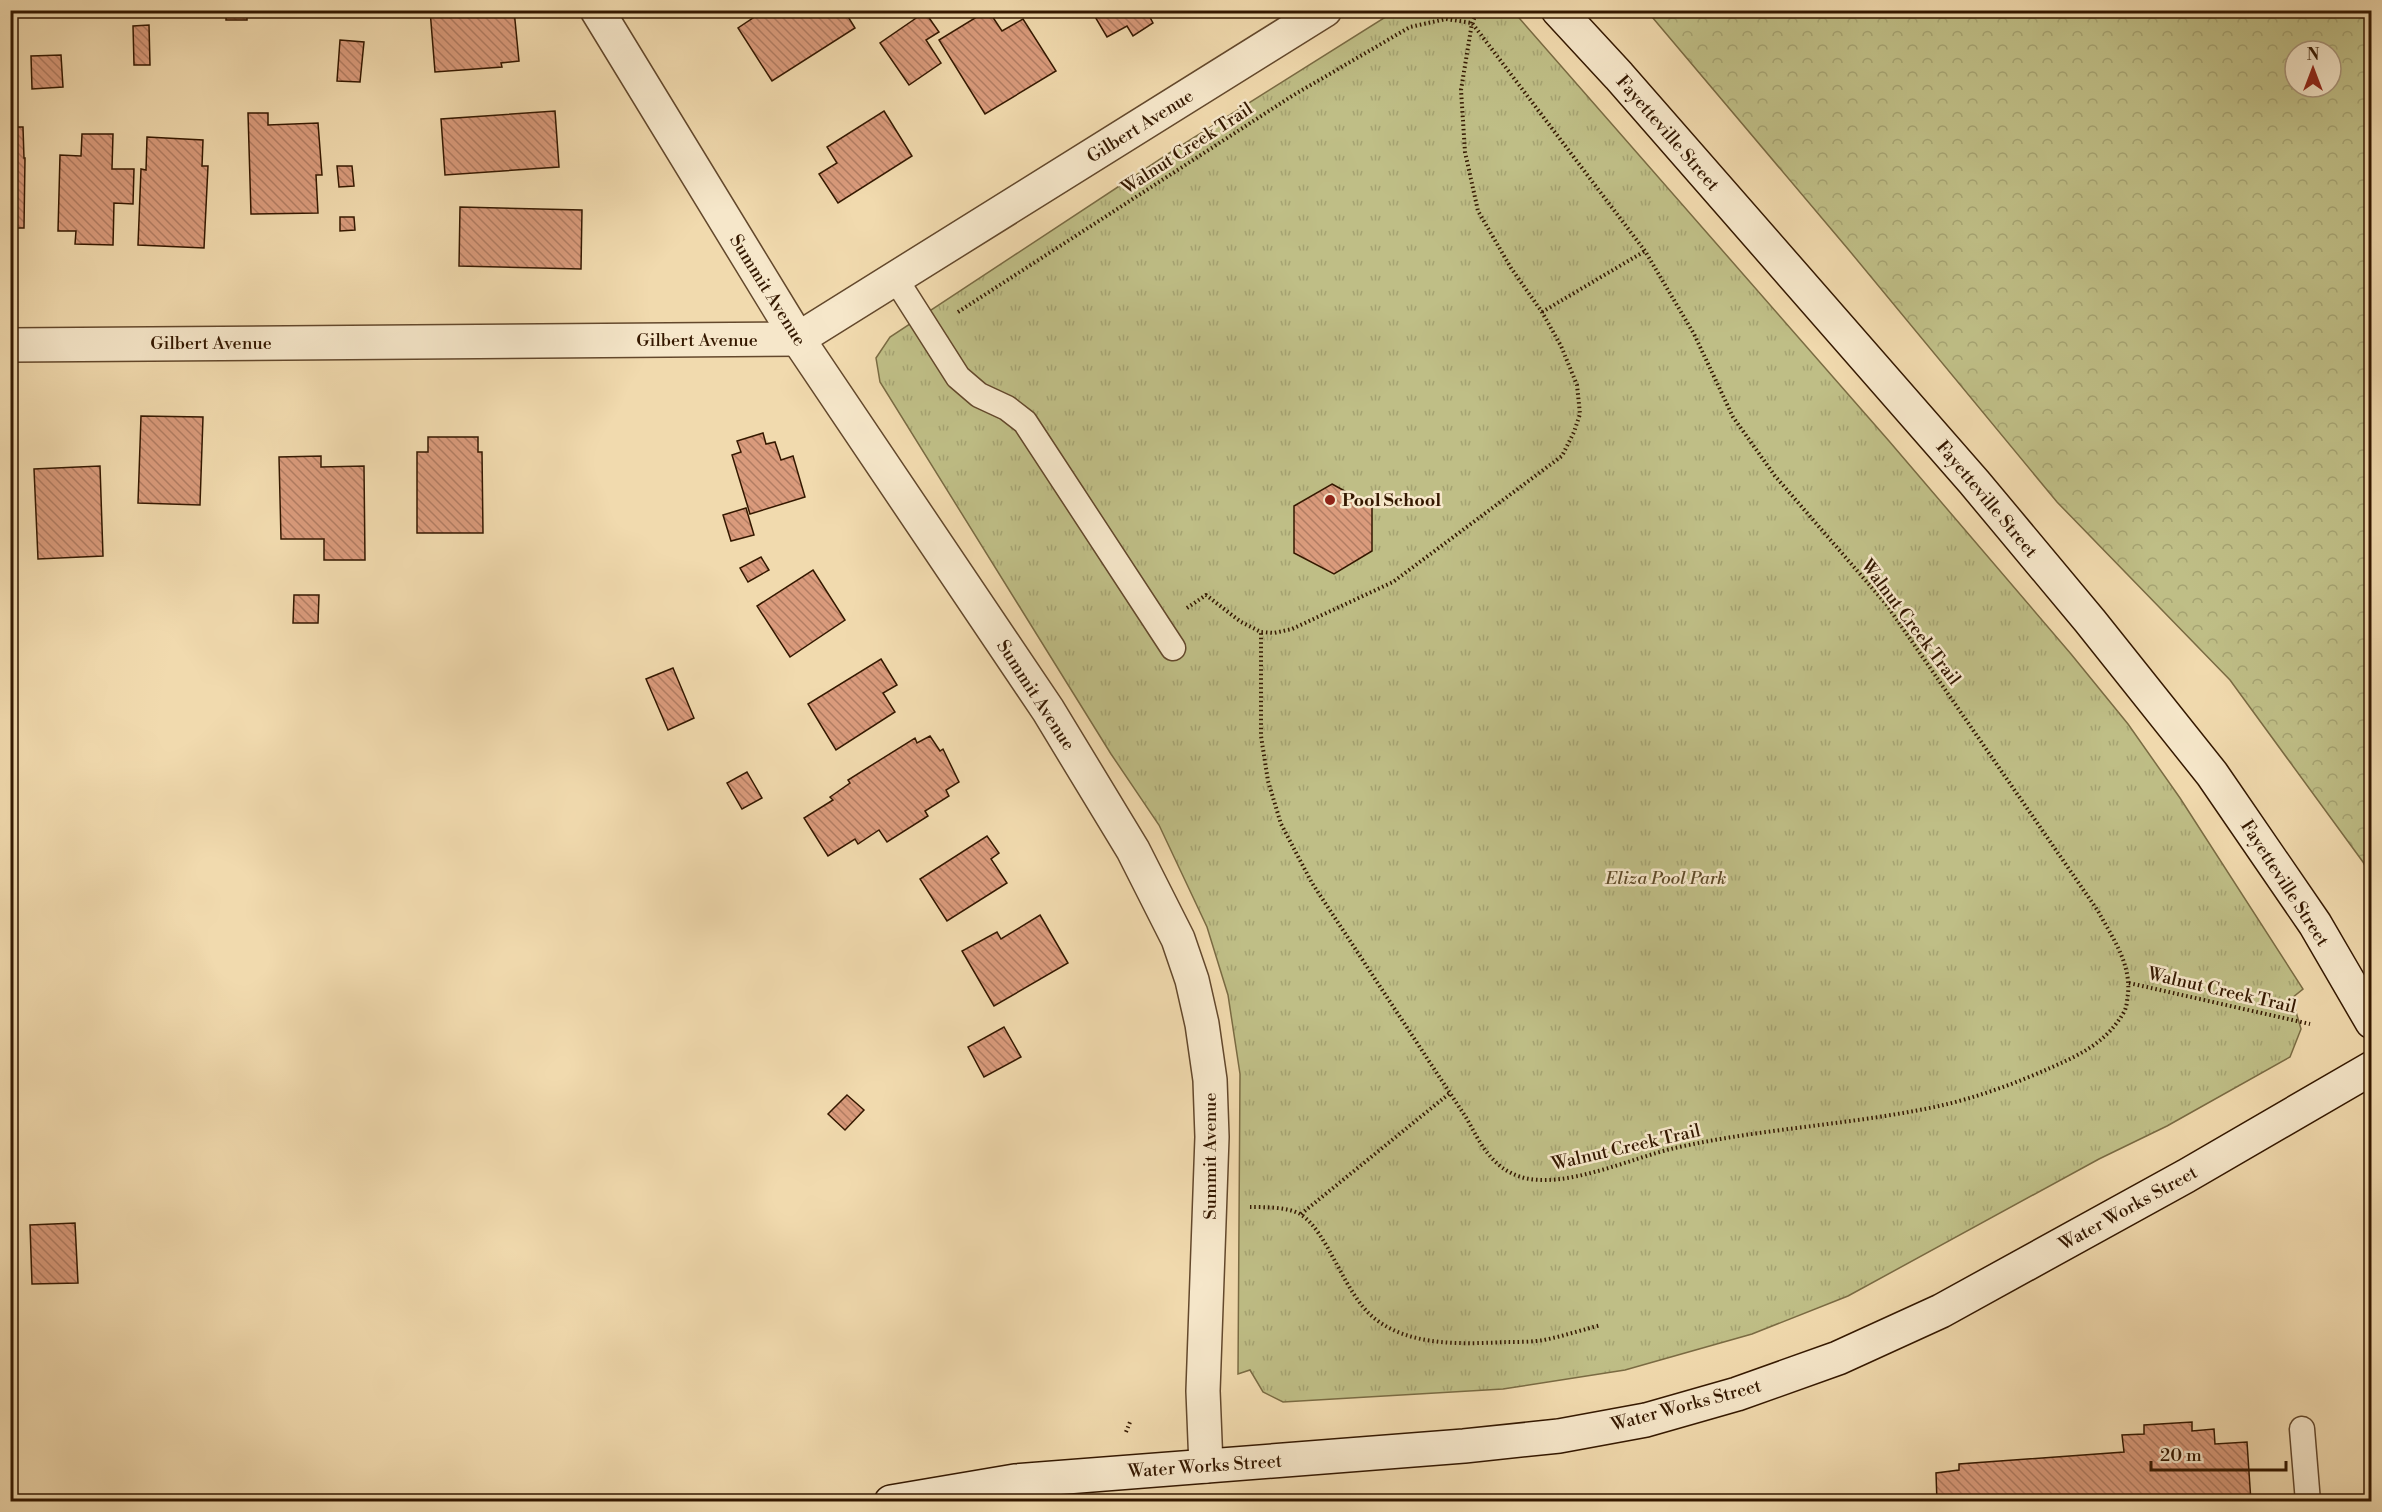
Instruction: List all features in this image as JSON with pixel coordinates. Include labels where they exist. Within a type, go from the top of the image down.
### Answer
[{"type":"street","name":"Summit Avenue","points":[[597,10],[798,339],[1048,710],[1133,850],[1178,939],[1192,980],[1202,1024],[1210,1091],[1211,1208],[1203,1391],[1206,1466]]},
{"type":"street","name":"Gilbert Avenue","points":[[10,345],[798,339],[1325,10]]},
{"type":"street","name":"Fayetteville Street","points":[[1558,10],[1619,76],[1974,482],[2090,621],[2212,774],[2315,924],[2372,1022]]},
{"type":"street","name":"Water Works Street","points":[[891,1502],[1015,1481],[1559,1436],[1646,1420],[1737,1394],[1838,1358],[1941,1311],[2186,1176],[2372,1068]]},
{"type":"lane","points":[[895,279],[958,377],[979,395],[1007,408],[1025,422],[1173,648]]},
{"type":"lane","points":[[2302,1429],[2308,1502]]},
{"type":"path","points":[[1160,627],[1206,595],[1241,622],[1261,632],[1274,633],[1292,629],[1393,582],[1562,456],[1580,414],[1577,385],[1561,346],[1542,312],[1511,268],[1478,211],[1465,152],[1461,90],[1472,23],[1478,10]]},
{"type":"path","name":"Walnut Creek Trail","points":[[928,332],[1292,96],[1410,27],[1446,19],[1472,23],[1645,251],[1694,334],[1733,417],[1775,476],[1886,604],[2098,911],[2124,960],[2129,983],[2126,1010],[2110,1033],[2086,1052],[2028,1078],[1940,1106],[1674,1148],[1569,1178],[1545,1180],[1521,1177],[1502,1168],[1485,1151],[1450,1093],[1312,883],[1281,824],[1268,781],[1261,736],[1261,632]]},
{"type":"path","points":[[1542,312],[1645,251]]},
{"type":"path","name":"Walnut Creek Trail","points":[[2129,983],[2310,1024]]},
{"type":"path","points":[[1301,1214],[1450,1093]]},
{"type":"path","points":[[1211,1208],[1254,1207],[1291,1210],[1301,1214],[1312,1225],[1352,1293],[1374,1318],[1402,1334],[1429,1340],[1470,1344],[1542,1340],[1601,1325]]},
{"type":"green space","name":"Eliza Pool Park","points":[[1395,11],[1513,11],[1889,441],[2128,724],[2180,798],[2303,989],[2292,998],[2301,1029],[2290,1057],[2167,1126],[2099,1159],[1848,1296],[1752,1334],[1625,1370],[1503,1389],[1283,1402],[1263,1392],[1250,1370],[1238,1374],[1240,1074],[1228,995],[1207,927],[1159,825],[1111,754],[880,382],[876,358],[890,337],[1171,152]]},
{"type":"green space","points":[[1647,11],[2371,11],[2371,878],[2363,862],[2230,680],[2057,502]]},
{"type":"building","points":[[226,10],[247,10],[247,20],[226,20]]},
{"type":"building","points":[[430,10],[514,10],[519,61],[501,63],[502,67],[435,72]]},
{"type":"building","points":[[765,10],[844,10],[855,28],[772,81],[738,28]]},
{"type":"building","points":[[988,10],[1002,31],[1023,19],[1056,71],[985,114],[939,40]]},
{"type":"building","points":[[1091,10],[1146,10],[1153,23],[1133,36],[1127,26],[1107,37]]},
{"type":"building","points":[[925,12],[939,32],[926,40],[941,63],[909,85],[880,43]]},
{"type":"building","points":[[149,25],[150,65],[134,65],[133,26]]},
{"type":"building","points":[[340,40],[364,42],[360,82],[337,81]]},
{"type":"building","points":[[61,55],[63,87],[32,89],[31,56]]},
{"type":"building","points":[[555,111],[559,167],[445,175],[441,119]]},
{"type":"building","points":[[884,111],[912,156],[838,203],[819,174],[837,163],[827,147]]},
{"type":"building","points":[[248,113],[268,113],[268,125],[318,123],[322,175],[316,175],[318,213],[251,214]]},
{"type":"building","points":[[10,127],[23,127],[24,228],[10,228]]},
{"type":"building","points":[[82,134],[113,134],[112,169],[134,169],[133,204],[114,203],[113,245],[75,244],[76,231],[58,231],[60,155],[81,156]]},
{"type":"building","points":[[147,137],[203,140],[202,166],[208,166],[204,248],[138,245],[141,169],[146,170]]},
{"type":"building","points":[[337,166],[352,166],[354,186],[339,187]]},
{"type":"building","points":[[460,207],[582,210],[581,269],[459,266]]},
{"type":"building","points":[[340,217],[354,217],[355,230],[340,231]]},
{"type":"building","points":[[141,416],[203,417],[200,505],[138,503]]},
{"type":"building","points":[[763,433],[766,444],[775,442],[781,460],[793,456],[805,497],[750,514],[732,455],[741,452],[737,441]]},
{"type":"building","points":[[428,437],[478,437],[478,452],[482,452],[483,533],[417,533],[417,452],[428,452]]},
{"type":"building","points":[[321,456],[321,467],[364,466],[365,560],[324,560],[324,539],[281,539],[279,457]]},
{"type":"building","points":[[100,466],[103,556],[38,559],[34,469]]},
{"type":"building","points":[[1332,484],[1372,506],[1372,551],[1334,574],[1294,553],[1294,506]]},
{"type":"building","points":[[746,508],[754,535],[731,541],[723,515]]},
{"type":"building","points":[[761,557],[769,570],[748,582],[740,568]]},
{"type":"building","points":[[813,570],[845,620],[790,657],[757,606]]},
{"type":"building","points":[[294,595],[319,595],[318,623],[293,623]]},
{"type":"building","points":[[881,659],[897,685],[883,693],[895,712],[836,750],[808,704]]},
{"type":"building","points":[[673,668],[694,718],[668,730],[646,679]]},
{"type":"building","points":[[930,736],[940,751],[943,749],[959,782],[946,790],[949,796],[925,811],[928,816],[887,842],[879,830],[858,844],[855,839],[828,856],[804,818],[833,800],[830,797],[850,783],[848,780],[915,738],[917,743]]},
{"type":"building","points":[[747,772],[762,798],[742,809],[727,783]]},
{"type":"building","points":[[987,836],[999,853],[991,859],[1007,883],[947,921],[920,879]]},
{"type":"building","points":[[1040,915],[1068,963],[994,1006],[962,951],[997,932],[1001,939]]},
{"type":"building","points":[[1004,1027],[1021,1057],[984,1077],[968,1047]]},
{"type":"building","points":[[847,1095],[864,1110],[845,1130],[828,1114]]},
{"type":"building","points":[[75,1223],[78,1283],[32,1284],[30,1225]]},
{"type":"building","points":[[2192,1422],[2192,1431],[2214,1429],[2215,1444],[2247,1442],[2251,1502],[1937,1502],[1936,1473],[1959,1470],[1959,1464],[2124,1452],[2122,1435],[2144,1434],[2144,1425]]},
{"type":"place","name":"Pool School","points":[[1330,500]]}]
